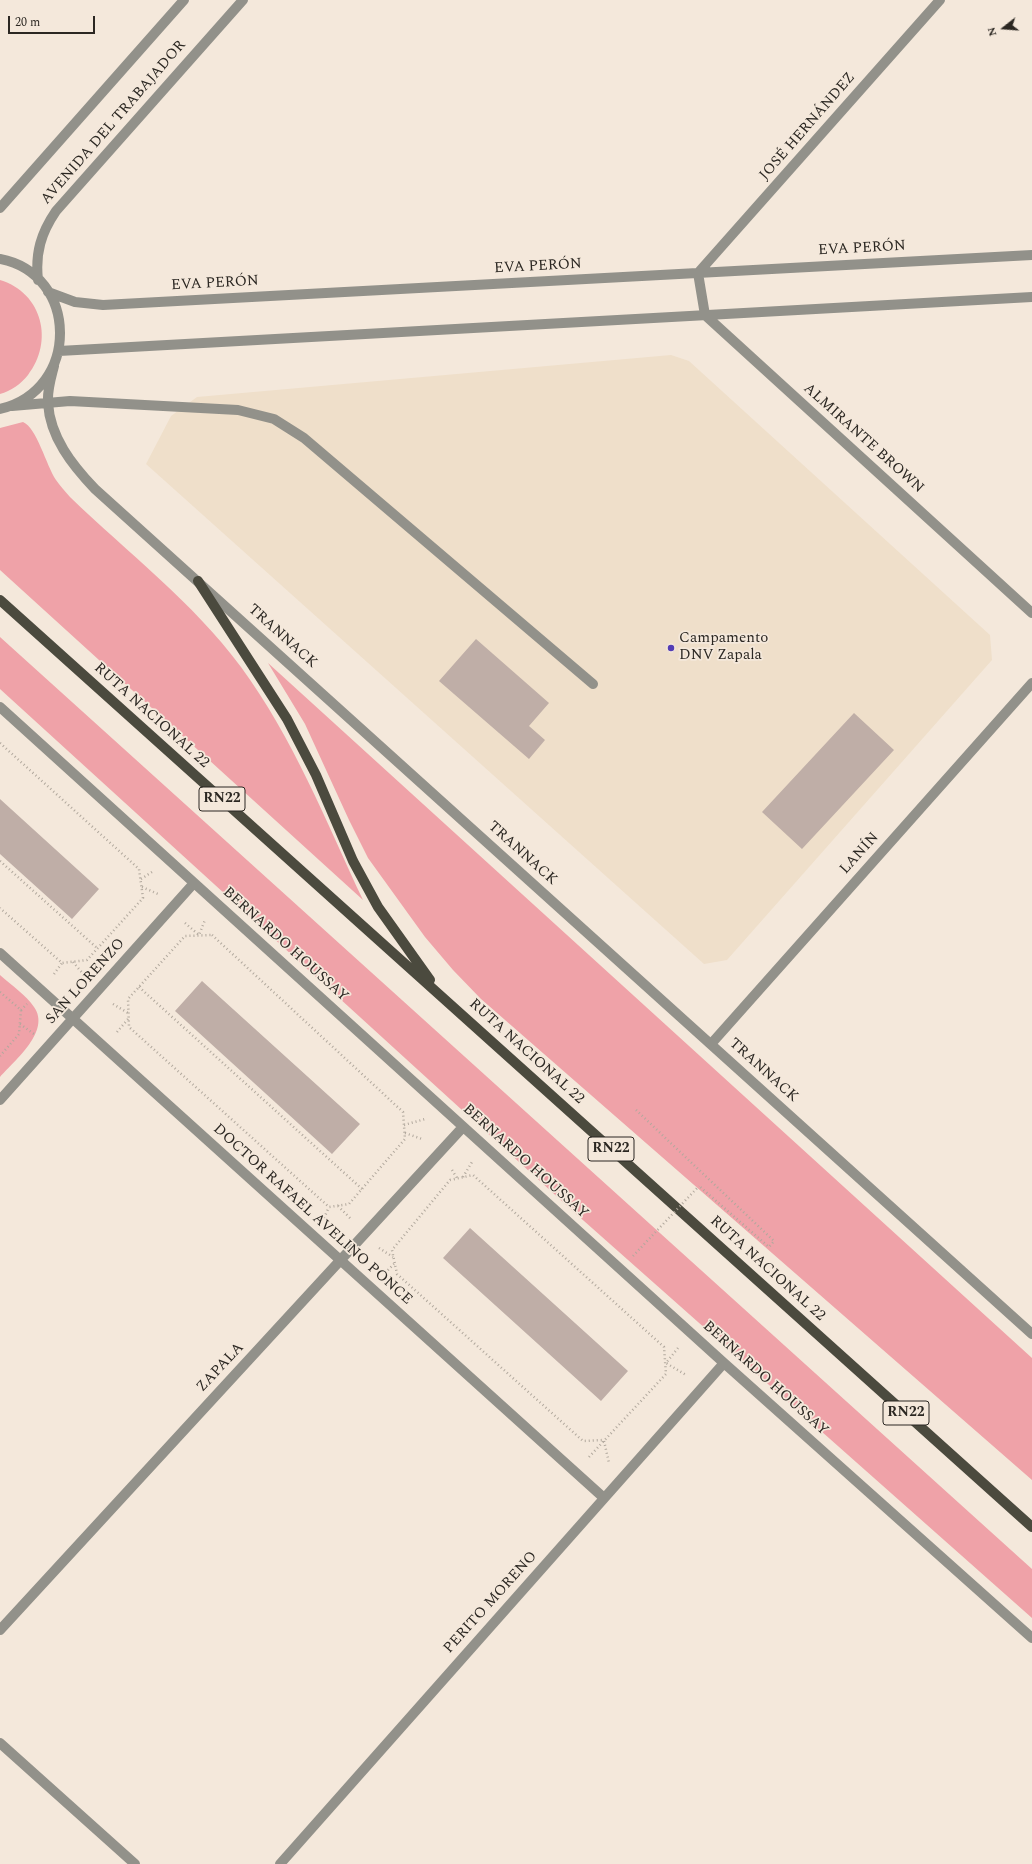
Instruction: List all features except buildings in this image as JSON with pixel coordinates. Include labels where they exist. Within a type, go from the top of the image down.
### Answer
[{"type":"main road","points":[[198,581],[287,719],[316,775],[353,860],[378,907],[390,927],[443,998]]},
{"type":"main road","name":"RUTA NACIONAL 22","points":[[0,600],[1032,1526]]},
{"type":"street","name":"AVENIDA DEL TRABAJADOR","points":[[0,208],[184,0]]},
{"type":"street","name":"AVENIDA DEL TRABAJADOR","points":[[38,280],[37,267],[40,238],[46,225],[56,211],[243,0]]},
{"type":"street","name":"JOSÉ HERNÁNDEZ","points":[[698,273],[940,0]]},
{"type":"street","name":"EVA PERÓN","points":[[48,292],[75,302],[103,305],[1032,255]]},
{"type":"street","name":"TRANNACK","points":[[0,259],[23,268],[38,280],[48,292],[55,306],[61,336],[48,402],[50,419],[65,454],[79,472],[1032,1334]]},
{"type":"street","points":[[698,273],[705,315]]},
{"type":"street","points":[[59,351],[1032,297]]},
{"type":"street","name":"ALMIRANTE BROWN","points":[[705,315],[1032,613]]},
{"type":"street","name":"TRANNACK","points":[[0,409],[12,406],[32,395],[47,379],[54,366]]},
{"type":"street","points":[[12,406],[70,401],[238,410],[274,419],[304,438],[593,684]]},
{"type":"street","name":"LANÍN","points":[[711,1044],[1032,683]]},
{"type":"street","name":"BERNARDO HOUSSAY","points":[[0,707],[724,1363],[1032,1638]]},
{"type":"street","name":"SAN LORENZO","points":[[0,1100],[194,883]]},
{"type":"street","name":"DOCTOR RAFAEL AVELINO PONCE","points":[[0,953],[604,1498]]},
{"type":"street","name":"ZAPALA","points":[[0,1630],[463,1127]]},
{"type":"street","name":"PERITO MORENO","points":[[280,1864],[724,1363]]},
{"type":"street","points":[[0,1743],[135,1864]]},
{"type":"path","points":[[0,743],[140,870],[143,898],[87,960],[62,963],[0,908]]},
{"type":"path","points":[[0,861],[97,948]]},
{"type":"path","points":[[141,879],[154,871]]},
{"type":"path","points":[[142,887],[164,897]]},
{"type":"path","points":[[199,935],[206,917]]},
{"type":"path","points":[[180,919],[199,935]]},
{"type":"path","points":[[212,935],[403,1112],[405,1139],[349,1204],[329,1207],[129,1027],[128,999],[139,987],[185,936],[212,935]]},
{"type":"path","points":[[72,962],[85,976]]},
{"type":"path","points":[[52,977],[62,963]]},
{"type":"path","points":[[139,987],[362,1189]]},
{"type":"path","points":[[0,992],[20,1010]]},
{"type":"path","points":[[107,1000],[128,1013]]},
{"type":"path","points":[[0,1056],[19,1034],[20,1010],[29,1001]]},
{"type":"path","points":[[115,1035],[128,1018]]},
{"type":"path","points":[[20,1024],[36,1035]]},
{"type":"path","points":[[633,1256],[699,1186],[769,1247],[774,1241],[636,1110]]},
{"type":"path","points":[[404,1126],[426,1119]]},
{"type":"path","points":[[405,1133],[422,1139]]},
{"type":"path","points":[[463,1177],[473,1161]]},
{"type":"path","points":[[586,1460],[666,1374],[664,1347],[473,1175],[450,1180],[392,1250],[397,1274],[583,1441],[604,1440]]},
{"type":"path","points":[[338,1206],[351,1219]]},
{"type":"path","points":[[323,1220],[329,1207]]},
{"type":"path","points":[[374,1244],[393,1258]]},
{"type":"path","points":[[381,1278],[395,1264]]},
{"type":"path","points":[[666,1364],[678,1348]]},
{"type":"path","points":[[666,1364],[691,1378]]},
{"type":"path","points":[[604,1440],[610,1469]]},
{"type":"shaded area","points":[[0,280],[15,286],[35,307],[40,320],[42,334],[41,348],[36,362],[28,375],[16,387],[0,394]]},
{"type":"shaded area","name":"Campamento DNV Zapala","points":[[671,355],[689,361],[990,635],[992,660],[727,960],[704,964],[146,464],[171,416],[197,397]]},
{"type":"shaded area","points":[[23,422],[33,431],[52,473],[70,497],[181,599],[222,643],[241,667],[260,694],[293,751],[308,780],[363,900],[0,570],[0,428]]},
{"type":"shaded area","points":[[0,637],[1032,1569],[1032,1618],[575,1213],[0,689]]},
{"type":"shaded area","points":[[268,663],[1032,1358],[1032,1480],[481,999],[453,970],[425,937],[368,858],[305,724]]},
{"type":"shaded area","points":[[0,975],[27,998],[34,1007],[38,1016],[38,1026],[29,1045],[0,1077]]},
{"type":"place","name":"Campamento DNV Zapala","points":[[671,648]]}]
